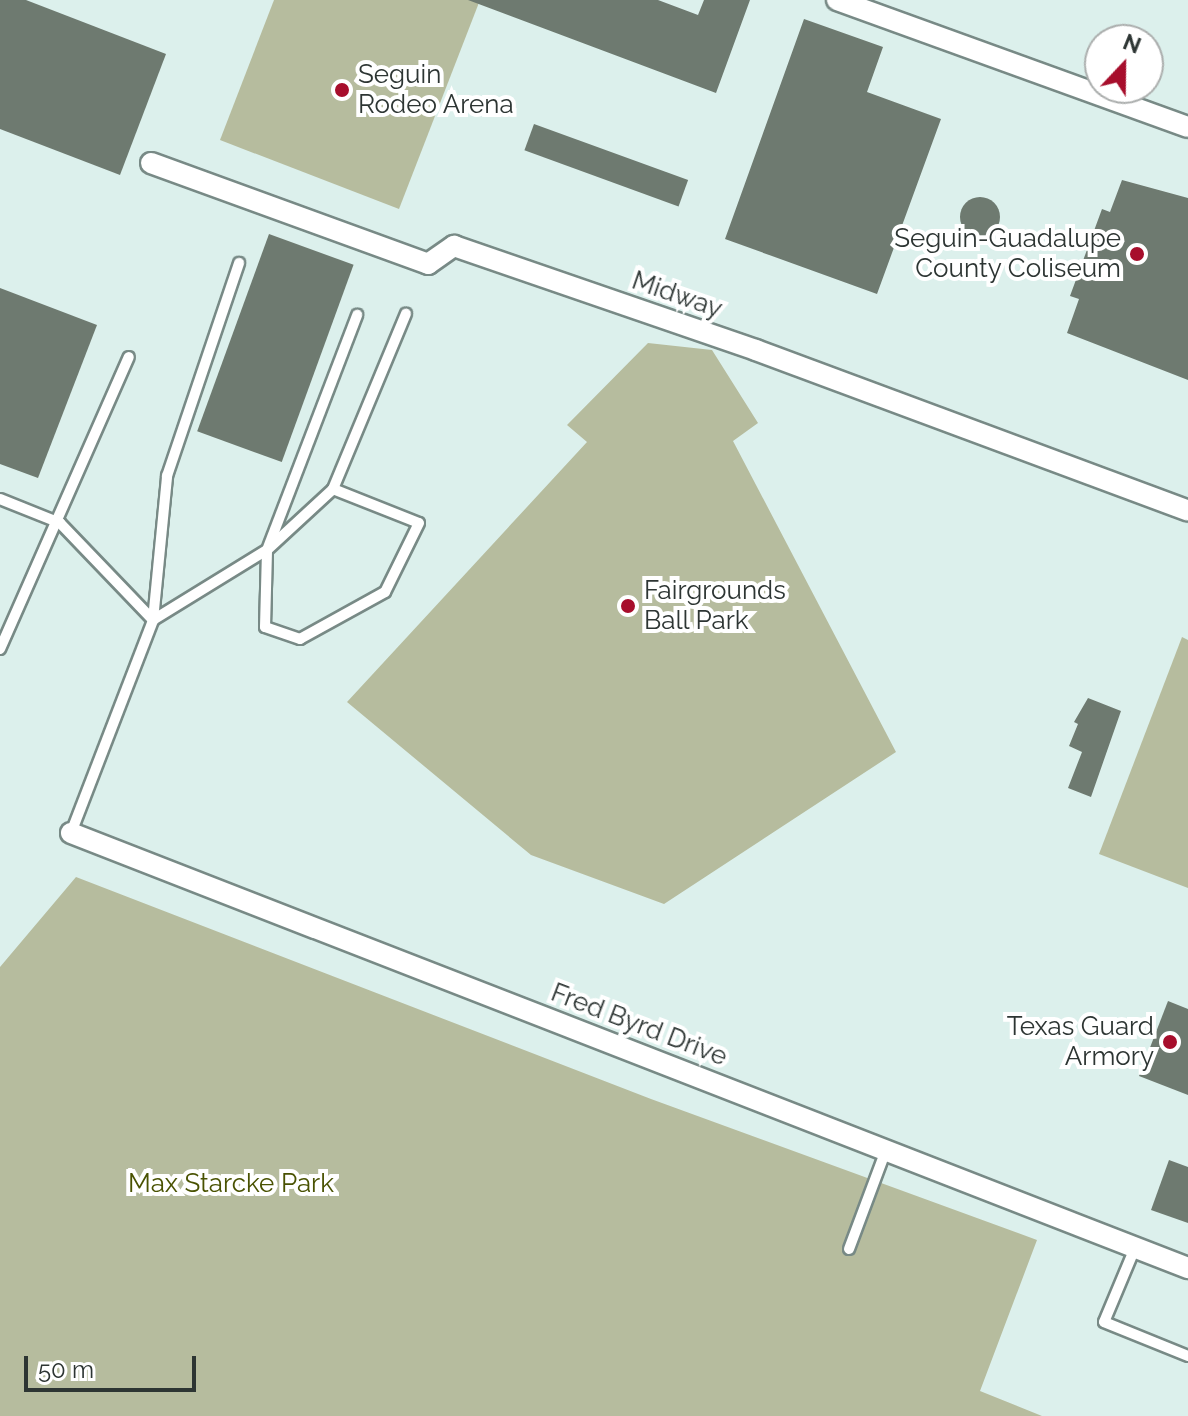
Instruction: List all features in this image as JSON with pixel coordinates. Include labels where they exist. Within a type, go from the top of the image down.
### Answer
[{"type":"street","points":[[837,0],[1188,127]]},
{"type":"street","name":"Midway","points":[[151,163],[428,264],[454,246],[756,350],[1188,511]]},
{"type":"street","name":"Fred Byrd Drive","points":[[71,833],[1188,1268]]},
{"type":"lane","points":[[71,833],[153,620],[167,476],[239,263]]},
{"type":"lane","points":[[153,620],[267,550],[333,489],[406,314]]},
{"type":"lane","points":[[333,489],[419,523],[385,592],[300,639],[265,627],[267,550],[357,315]]},
{"type":"lane","points":[[0,649],[60,523],[129,357]]},
{"type":"lane","points":[[0,499],[60,523],[153,620]]},
{"type":"lane","points":[[849,1249],[886,1150]]},
{"type":"lane","points":[[1135,1248],[1104,1322],[1188,1356]]},
{"type":"green space","name":"Seguin Rodeo Arena","points":[[274,0],[480,0],[399,209],[220,140]]},
{"type":"green space","name":"Fairgrounds Ball Park","points":[[648,343],[712,350],[758,423],[733,441],[896,752],[664,904],[531,855],[347,702],[587,442],[567,425]]},
{"type":"green space","points":[[1182,637],[1188,640],[1188,888],[1099,854]]},
{"type":"green space","name":"Max Starcke Park","points":[[76,877],[651,1099],[1037,1240],[980,1391],[1042,1416],[0,1416],[0,967]]},
{"type":"building","points":[[0,0],[26,0],[166,54],[120,175],[0,129]]},
{"type":"building","points":[[468,0],[658,0],[698,15],[704,0],[750,0],[716,93]]},
{"type":"building","points":[[804,19],[883,47],[867,92],[941,119],[877,294],[725,239]]},
{"type":"building","points":[[534,124],[688,180],[679,206],[524,150]]},
{"type":"building","name":"Seguin-Guadalupe County Coliseum","points":[[1122,180],[1188,198],[1188,380],[1067,333],[1079,299],[1070,296],[1102,209],[1110,212]]},
{"type":"building","points":[[980,197],[994,203],[1000,217],[994,231],[980,237],[966,231],[960,217],[966,203]]},
{"type":"building","points":[[269,234],[354,265],[282,462],[197,431]]},
{"type":"building","points":[[0,288],[97,325],[38,478],[0,464]]},
{"type":"building","points":[[1088,698],[1121,711],[1091,797],[1068,788],[1082,752],[1069,746],[1078,724],[1074,722]]},
{"type":"building","name":"Texas Guard Armory","points":[[1168,1001],[1188,1009],[1188,1095],[1139,1076]]},
{"type":"building","points":[[1169,1160],[1188,1167],[1188,1223],[1151,1210]]},
{"type":"place","name":"Seguin Rodeo Arena","points":[[342,90]]},
{"type":"place","name":"Seguin-Guadalupe County Coliseum","points":[[1137,254]]},
{"type":"place","name":"Fairgrounds Ball Park","points":[[628,606]]},
{"type":"place","name":"Texas Guard Armory","points":[[1170,1042]]}]
